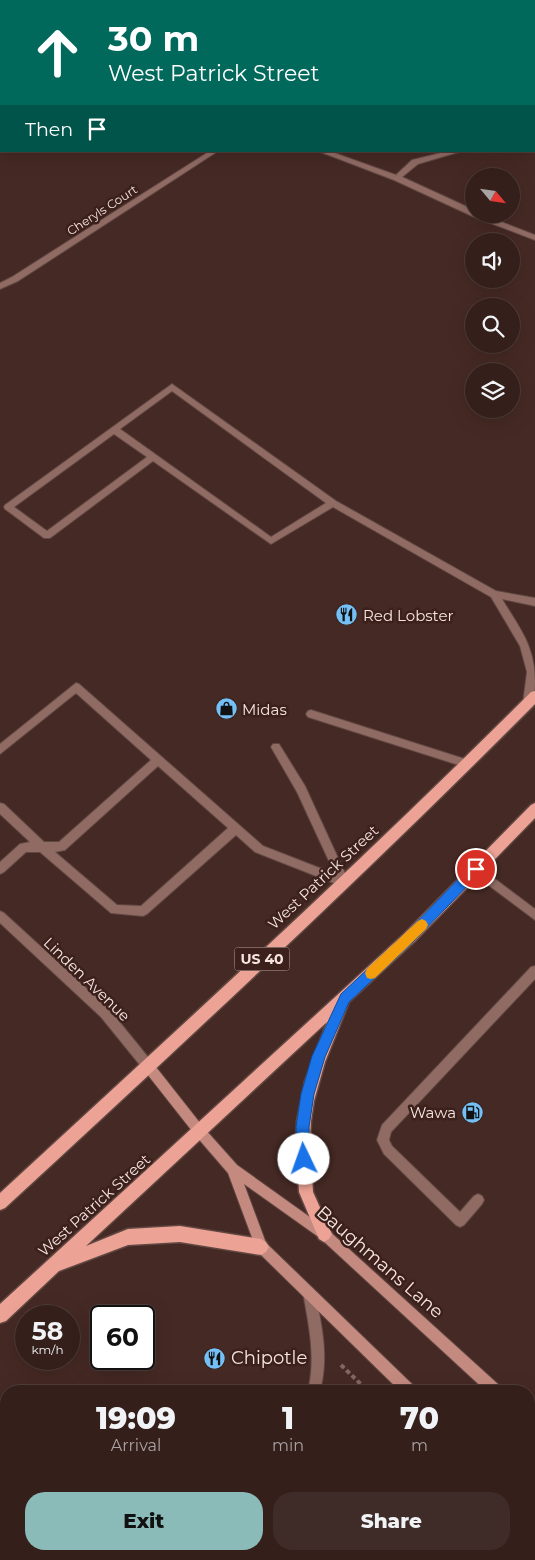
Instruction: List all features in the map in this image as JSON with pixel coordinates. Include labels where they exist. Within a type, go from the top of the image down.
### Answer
[{"type":"main road","name":"West Patrick Street","points":[[0,1203],[344,882],[468,764],[531,699]]},
{"type":"main road","name":"West Patrick Street","points":[[0,1315],[410,937],[535,809]]},
{"type":"main road","points":[[324,1234],[306,1192],[302,1142],[303,1127],[307,1094],[319,1056],[345,998]]},
{"type":"main road","name":"Baughmans Lane","points":[[148,1066],[200,1132],[233,1169],[324,1234],[488,1385]]},
{"type":"main road","name":"Baughmans Lane","points":[[233,1169],[261,1247],[403,1385]]},
{"type":"main road","points":[[52,1266],[128,1237],[180,1234],[261,1247]]},
{"type":"street","name":"Cheryls Court","points":[[0,286],[15,279],[213,152]]},
{"type":"street","points":[[324,152],[397,178],[465,209]]},
{"type":"street","points":[[397,178],[415,162],[455,152]]},
{"type":"street","points":[[499,223],[535,238]]},
{"type":"street","points":[[152,457],[48,536],[8,507],[172,388],[333,503],[494,594],[535,602]]},
{"type":"street","points":[[114,429],[271,541],[333,503]]},
{"type":"street","points":[[494,594],[525,645],[532,672],[531,699]]},
{"type":"street","points":[[0,750],[76,686],[259,849],[344,882]]},
{"type":"street","points":[[311,714],[468,764]]},
{"type":"street","points":[[276,747],[301,789],[344,882]]},
{"type":"street","points":[[0,869],[24,847],[61,847],[158,760]]},
{"type":"street","points":[[0,807],[42,847],[115,910],[143,911],[236,828]]},
{"type":"street","points":[[476,869],[535,915]]},
{"type":"street","name":"Linden Avenue","points":[[0,916],[105,1013],[148,1066]]},
{"type":"street","points":[[478,1200],[460,1222],[388,1150],[383,1140],[386,1129],[535,971]]},
{"type":"street","points":[[309,1293],[317,1334],[318,1370],[315,1385]]},
{"type":"path","points":[[338,1363],[362,1385]]},
{"type":"slow traffic","points":[[371,973],[422,925]]},
{"type":"place","name":"Red Lobster","points":[[347,615]]},
{"type":"place","name":"Midas","points":[[226,709]]},
{"type":"place","name":"Wawa","points":[[472,1112]]},
{"type":"place","name":"Chipotle","points":[[215,1358]]},
{"type":"route","points":[[304,1159],[302,1142],[307,1094],[319,1056],[345,998],[410,937],[476,869]]}]
